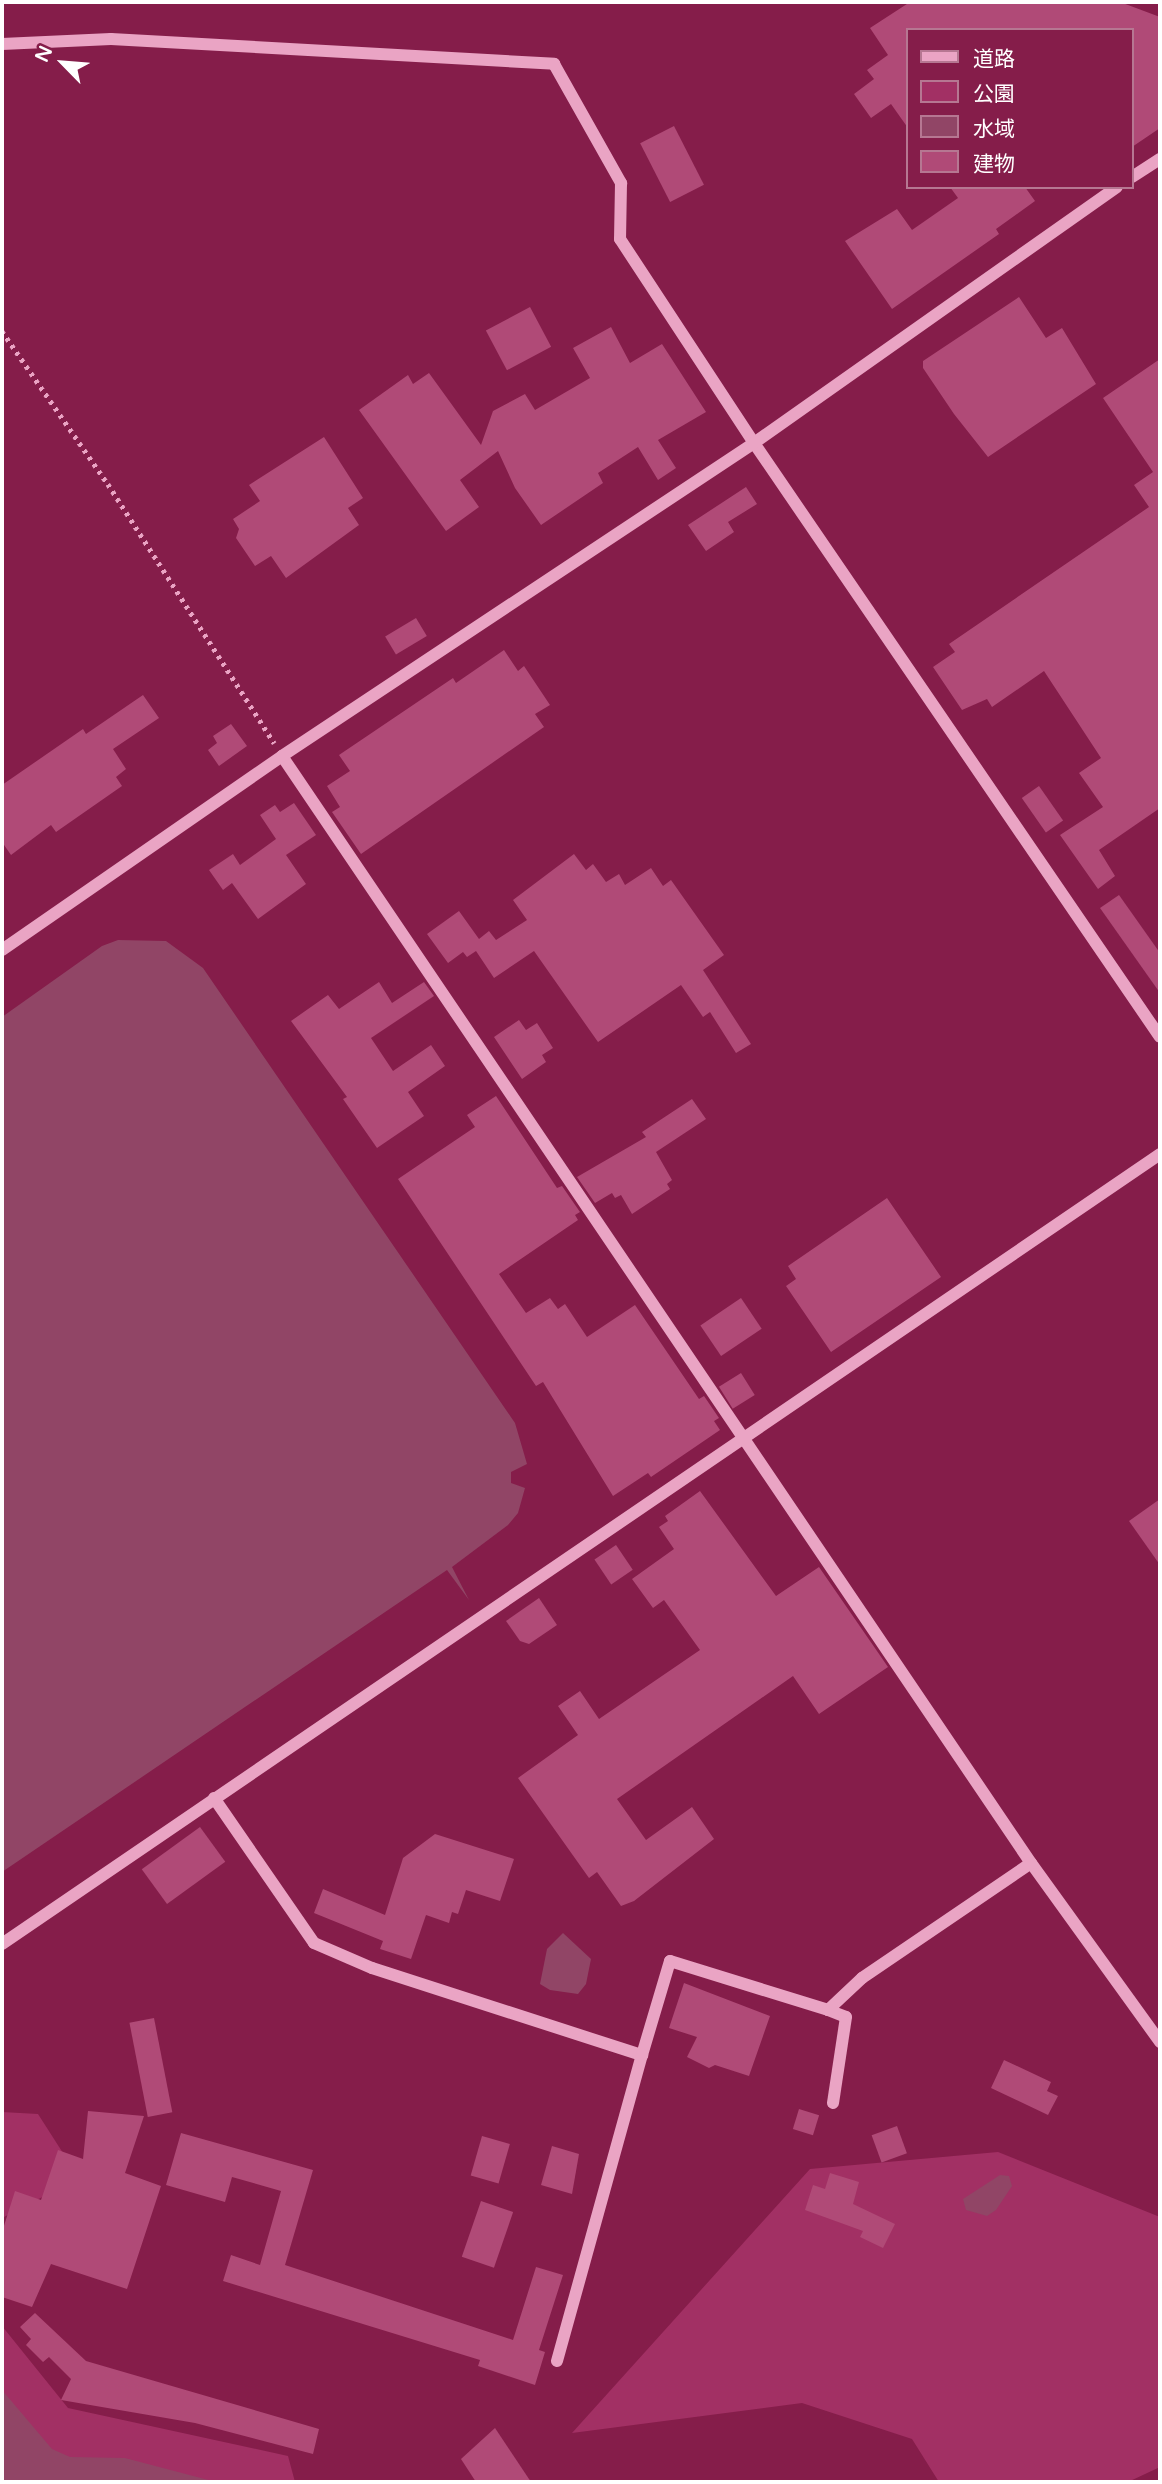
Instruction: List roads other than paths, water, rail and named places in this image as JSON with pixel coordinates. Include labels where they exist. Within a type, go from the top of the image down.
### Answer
[{"type":"street","points":[[2,44],[111,39],[554,64],[621,183],[620,239],[754,443],[1160,1037]]},
{"type":"street","points":[[1134,176],[1160,159]]},
{"type":"street","points":[[2,950],[282,756],[754,443],[1114,189]]},
{"type":"street","points":[[282,756],[1031,1863],[1160,2042]]},
{"type":"street","points":[[2,1944],[741,1437],[1160,1154]]},
{"type":"street","points":[[214,1798],[314,1943],[372,1968],[642,2055]]},
{"type":"street","points":[[828,2011],[862,1978],[1031,1863]]},
{"type":"street","points":[[557,2361],[670,1961],[846,2017],[833,2103]]},
{"type":"water","points":[[118,940],[166,941],[203,968],[515,1423],[527,1464],[511,1472],[511,1483],[525,1488],[518,1513],[508,1525],[452,1567],[469,1600],[447,1570],[2,1872],[2,1017],[102,946]]},
{"type":"water","points":[[563,1933],[591,1959],[586,1984],[578,1994],[550,1990],[540,1984],[547,1949]]},
{"type":"water","points":[[1000,2175],[1009,2176],[1012,2186],[996,2210],[987,2216],[966,2210],[963,2199]]},
{"type":"water","points":[[2,2390],[52,2449],[70,2457],[125,2458],[216,2482],[2,2482]]}]
